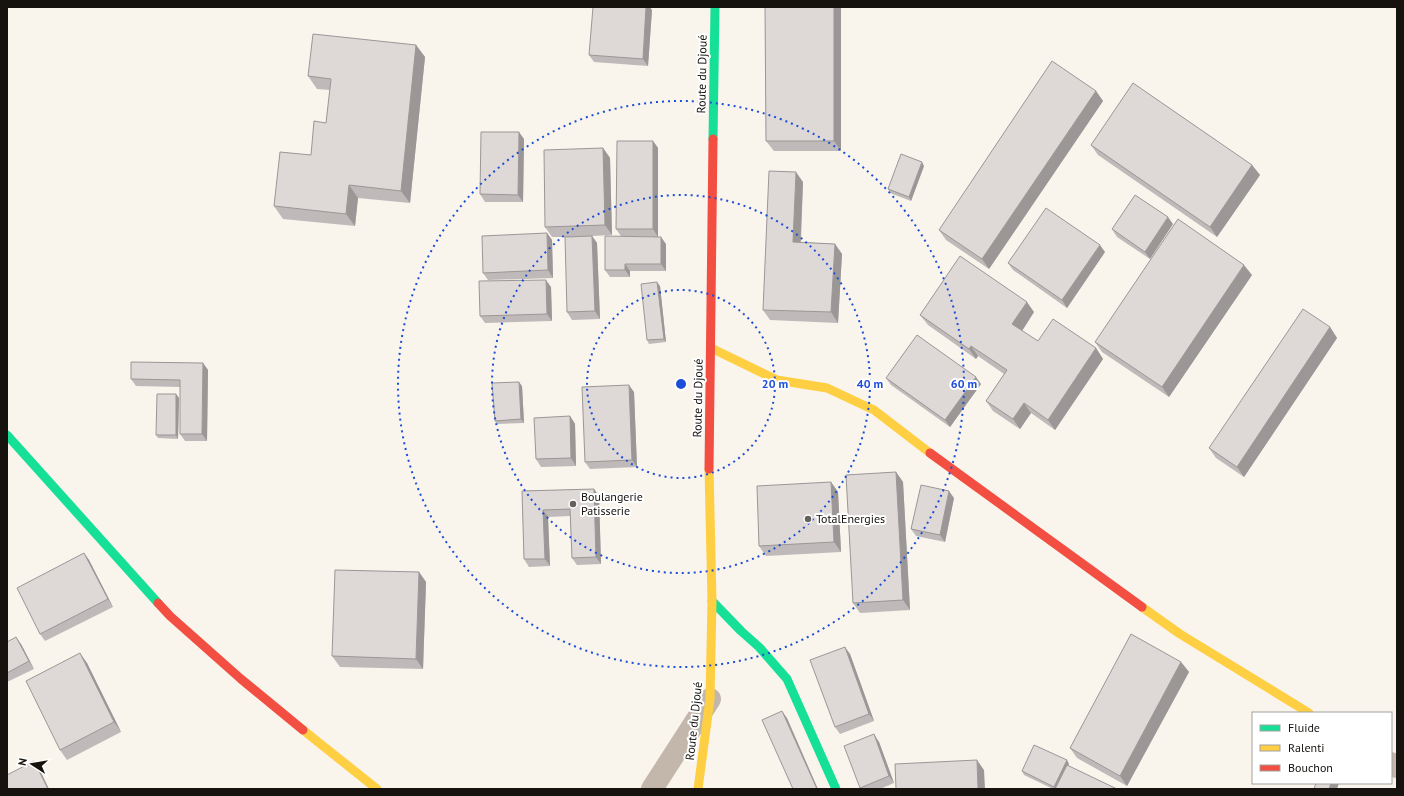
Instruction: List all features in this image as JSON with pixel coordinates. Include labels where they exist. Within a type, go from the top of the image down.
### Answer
[{"type":"street","name":"Route du Djoué","points":[[698,789],[710,699],[712,601],[709,496],[715,7]]},
{"type":"street","points":[[711,348],[777,380],[827,388],[874,410],[932,454],[1180,634],[1307,712]]},
{"type":"street","points":[[7,435],[170,616],[253,689],[377,789]]},
{"type":"street","points":[[712,601],[759,647],[787,679],[836,789]]},
{"type":"street","points":[[652,789],[710,699]]},
{"type":"building","points":[[593,7],[646,7],[643,59],[589,55]]},
{"type":"building","points":[[765,7],[834,7],[834,141],[766,141]]},
{"type":"building","points":[[313,34],[416,45],[401,191],[349,185],[346,214],[274,206],[280,152],[311,155],[314,121],[326,123],[331,79],[308,76]]},
{"type":"building","points":[[1052,61],[1096,91],[982,259],[939,230]]},
{"type":"building","points":[[1133,83],[1252,165],[1210,227],[1091,145]]},
{"type":"building","points":[[481,132],[519,132],[518,195],[480,194]]},
{"type":"building","points":[[617,141],[653,141],[653,229],[616,229]]},
{"type":"building","points":[[603,148],[605,225],[545,227],[544,150]]},
{"type":"building","points":[[901,154],[922,162],[909,197],[888,189]]},
{"type":"building","points":[[769,171],[796,172],[793,242],[835,244],[831,312],[763,310]]},
{"type":"building","points":[[1135,195],[1168,217],[1145,252],[1112,229]]},
{"type":"building","points":[[1046,208],[1100,245],[1062,300],[1008,263]]},
{"type":"building","points":[[1178,219],[1244,265],[1162,387],[1095,342]]},
{"type":"building","points":[[547,233],[548,270],[483,273],[482,236]]},
{"type":"building","points":[[592,236],[595,311],[567,312],[565,237]]},
{"type":"building","points":[[605,236],[661,237],[661,264],[625,264],[625,270],[605,270]]},
{"type":"building","points":[[960,256],[1027,302],[1012,324],[1038,341],[1053,319],[1096,348],[1048,420],[1024,403],[1013,419],[986,401],[1007,370],[971,346],[969,349],[920,315]]},
{"type":"building","points":[[546,280],[547,314],[480,316],[479,281]]},
{"type":"building","points":[[657,282],[664,339],[647,340],[641,284]]},
{"type":"building","points":[[1303,309],[1330,327],[1237,467],[1209,448]]},
{"type":"building","points":[[917,335],[976,377],[945,420],[886,378]]},
{"type":"building","points":[[131,362],[203,363],[202,434],[180,434],[180,380],[131,379]]},
{"type":"building","points":[[519,382],[521,419],[495,421],[492,383]]},
{"type":"building","points":[[629,385],[632,460],[585,462],[582,387]]},
{"type":"building","points":[[157,394],[176,394],[176,435],[156,435]]},
{"type":"building","points":[[570,416],[571,458],[536,459],[534,418]]},
{"type":"building","points":[[896,472],[903,600],[853,603],[846,475]]},
{"type":"building","points":[[831,482],[834,542],[759,546],[757,486]]},
{"type":"building","points":[[921,485],[949,491],[940,535],[911,529]]},
{"type":"building","points":[[594,489],[596,557],[572,558],[570,509],[543,510],[545,559],[524,559],[522,491]]},
{"type":"building","points":[[84,553],[108,599],[40,634],[17,588]]},
{"type":"building","points":[[335,570],[419,572],[416,659],[332,656]]},
{"type":"building","points":[[1131,634],[1181,662],[1120,776],[1070,748]]},
{"type":"building","points":[[16,637],[29,661],[7,673],[7,642]]},
{"type":"building","points":[[845,647],[869,714],[835,727],[810,660]]},
{"type":"building","points":[[80,653],[114,722],[60,750],[26,681]]},
{"type":"building","points":[[782,711],[817,789],[793,789],[762,720]]},
{"type":"building","points":[[874,734],[889,776],[860,788],[844,746]]},
{"type":"building","points":[[1034,745],[1067,760],[1054,787],[1022,771]]},
{"type":"building","points":[[977,760],[978,789],[896,789],[895,764]]},
{"type":"building","points":[[34,761],[48,789],[7,789],[7,775]]},
{"type":"building","points":[[1067,765],[1117,789],[1055,789]]},
{"type":"building","points":[[1316,784],[1331,784],[1329,789],[1314,789]]},
{"type":"traffic: fast","points":[[713,139],[715,7]]},
{"type":"traffic: fast","points":[[7,435],[158,603]]},
{"type":"traffic: fast","points":[[712,601],[759,647],[787,679],[836,789]]},
{"type":"traffic: slow","points":[[711,348],[777,380],[827,388],[874,410],[930,453]]},
{"type":"traffic: slow","points":[[698,789],[710,699],[712,601],[709,469]]},
{"type":"traffic: slow","points":[[1142,607],[1180,634],[1307,712]]},
{"type":"traffic: slow","points":[[303,730],[377,789]]},
{"type":"traffic: jam","points":[[709,469],[713,139]]},
{"type":"traffic: jam","points":[[930,453],[1142,607]]},
{"type":"traffic: jam","points":[[158,603],[170,616],[241,679],[303,730]]},
{"type":"place","name":"Boulangerie Patisserie","points":[[573,504]]},
{"type":"place","name":"TotalEnergies","points":[[808,519]]}]
